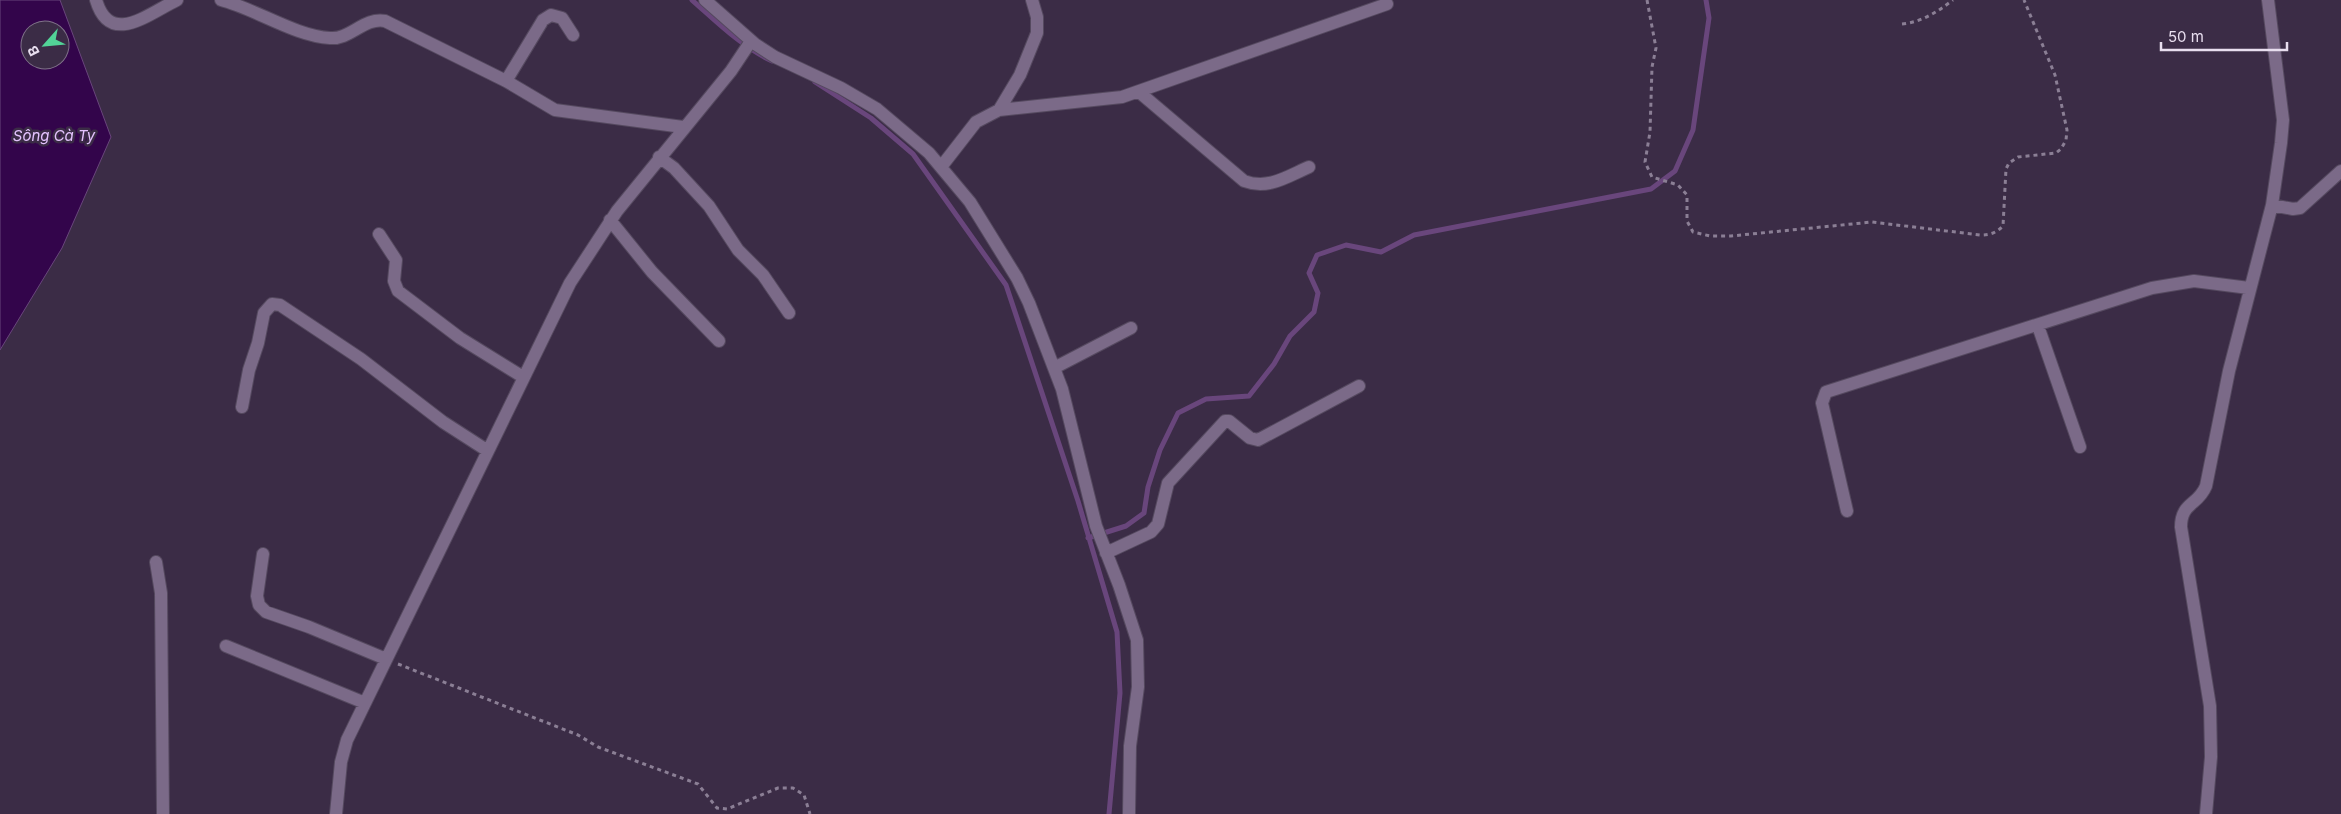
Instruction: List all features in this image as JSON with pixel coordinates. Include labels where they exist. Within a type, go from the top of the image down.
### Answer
[{"type":"street","points":[[96,0],[104,18],[114,25],[129,24],[177,0]]},
{"type":"street","points":[[221,0],[314,35],[331,38],[344,36],[370,22],[385,22],[506,82],[562,113],[614,117],[683,127]]},
{"type":"street","points":[[704,0],[749,45],[842,88],[877,109],[941,167],[981,219],[1017,278],[1029,303],[1054,368],[1074,430],[1096,526],[1125,603],[1138,651],[1138,687],[1130,746],[1129,814]]},
{"type":"street","points":[[999,110],[1020,75],[1037,33],[1037,17],[1032,0]]},
{"type":"street","points":[[2206,814],[2211,757],[2210,706],[2180,527],[2181,516],[2188,504],[2198,500],[2206,486],[2229,371],[2272,205],[2283,120],[2268,0]]},
{"type":"street","points":[[941,167],[976,122],[999,110],[1122,97],[1387,4]]},
{"type":"street","points":[[506,82],[543,20],[551,15],[562,18],[573,34]]},
{"type":"street","points":[[336,814],[344,750],[364,703],[488,452],[558,304],[610,220],[683,127],[738,62],[749,45]]},
{"type":"street","points":[[1139,92],[1244,181],[1256,186],[1266,185],[1309,167]]},
{"type":"street","points":[[659,157],[674,168],[709,206],[738,250],[763,275],[789,313]]},
{"type":"street","points":[[2272,205],[2293,209],[2300,208],[2341,171]]},
{"type":"street","points":[[610,220],[652,272],[719,341]]},
{"type":"street","points":[[379,234],[396,260],[394,281],[398,291],[460,338],[523,377]]},
{"type":"street","points":[[1847,512],[1822,403],[1826,392],[2038,326],[2152,288],[2177,282],[2207,282],[2249,288]]},
{"type":"street","points":[[242,407],[249,370],[258,343],[264,313],[272,304],[280,305],[361,359],[443,422],[488,452]]},
{"type":"street","points":[[2038,326],[2080,447]]},
{"type":"street","points":[[1054,368],[1132,328]]},
{"type":"street","points":[[1106,553],[1151,532],[1158,524],[1168,483],[1225,422],[1229,421],[1250,438],[1258,440],[1359,386]]},
{"type":"street","points":[[263,554],[257,596],[259,605],[266,612],[309,627],[386,659]]},
{"type":"street","points":[[156,562],[161,593],[164,814]]},
{"type":"street","points":[[226,646],[364,703]]},
{"type":"path","points":[[1647,0],[1656,48],[1652,67],[1650,132],[1645,162],[1646,168],[1652,177],[1678,185],[1683,190],[1689,201],[1687,221],[1689,228],[1693,232],[1710,236],[1802,230],[1872,222],[1980,235],[1989,235],[1999,231],[2003,226],[2006,169],[2009,163],[2024,156],[2056,153],[2061,149],[2066,140],[2067,130],[2055,75],[2024,0]]},
{"type":"path","points":[[1902,24],[1914,23],[1929,16],[1953,0]]},
{"type":"path","points":[[386,659],[578,735],[598,747],[698,784],[718,808],[727,809],[778,788],[793,788],[804,796],[810,814]]},
{"type":"water","name":"Sông Cà Ty","points":[[0,0],[60,0],[67,20],[20,20],[20,70],[70,70],[70,27],[111,137],[62,248],[0,350]]},
{"type":"waterway","points":[[692,0],[750,49],[772,61]]},
{"type":"waterway","points":[[1088,538],[1126,526],[1144,513],[1148,487],[1160,450],[1178,413],[1206,399],[1249,396],[1274,364],[1290,336],[1314,312],[1318,293],[1309,273],[1317,255],[1346,245],[1381,252],[1414,235],[1651,189],[1675,171],[1693,130],[1709,18],[1706,0]]},
{"type":"waterway","points":[[815,82],[871,118],[913,154],[1006,285],[1078,501],[1117,632],[1120,693],[1109,814]]}]
